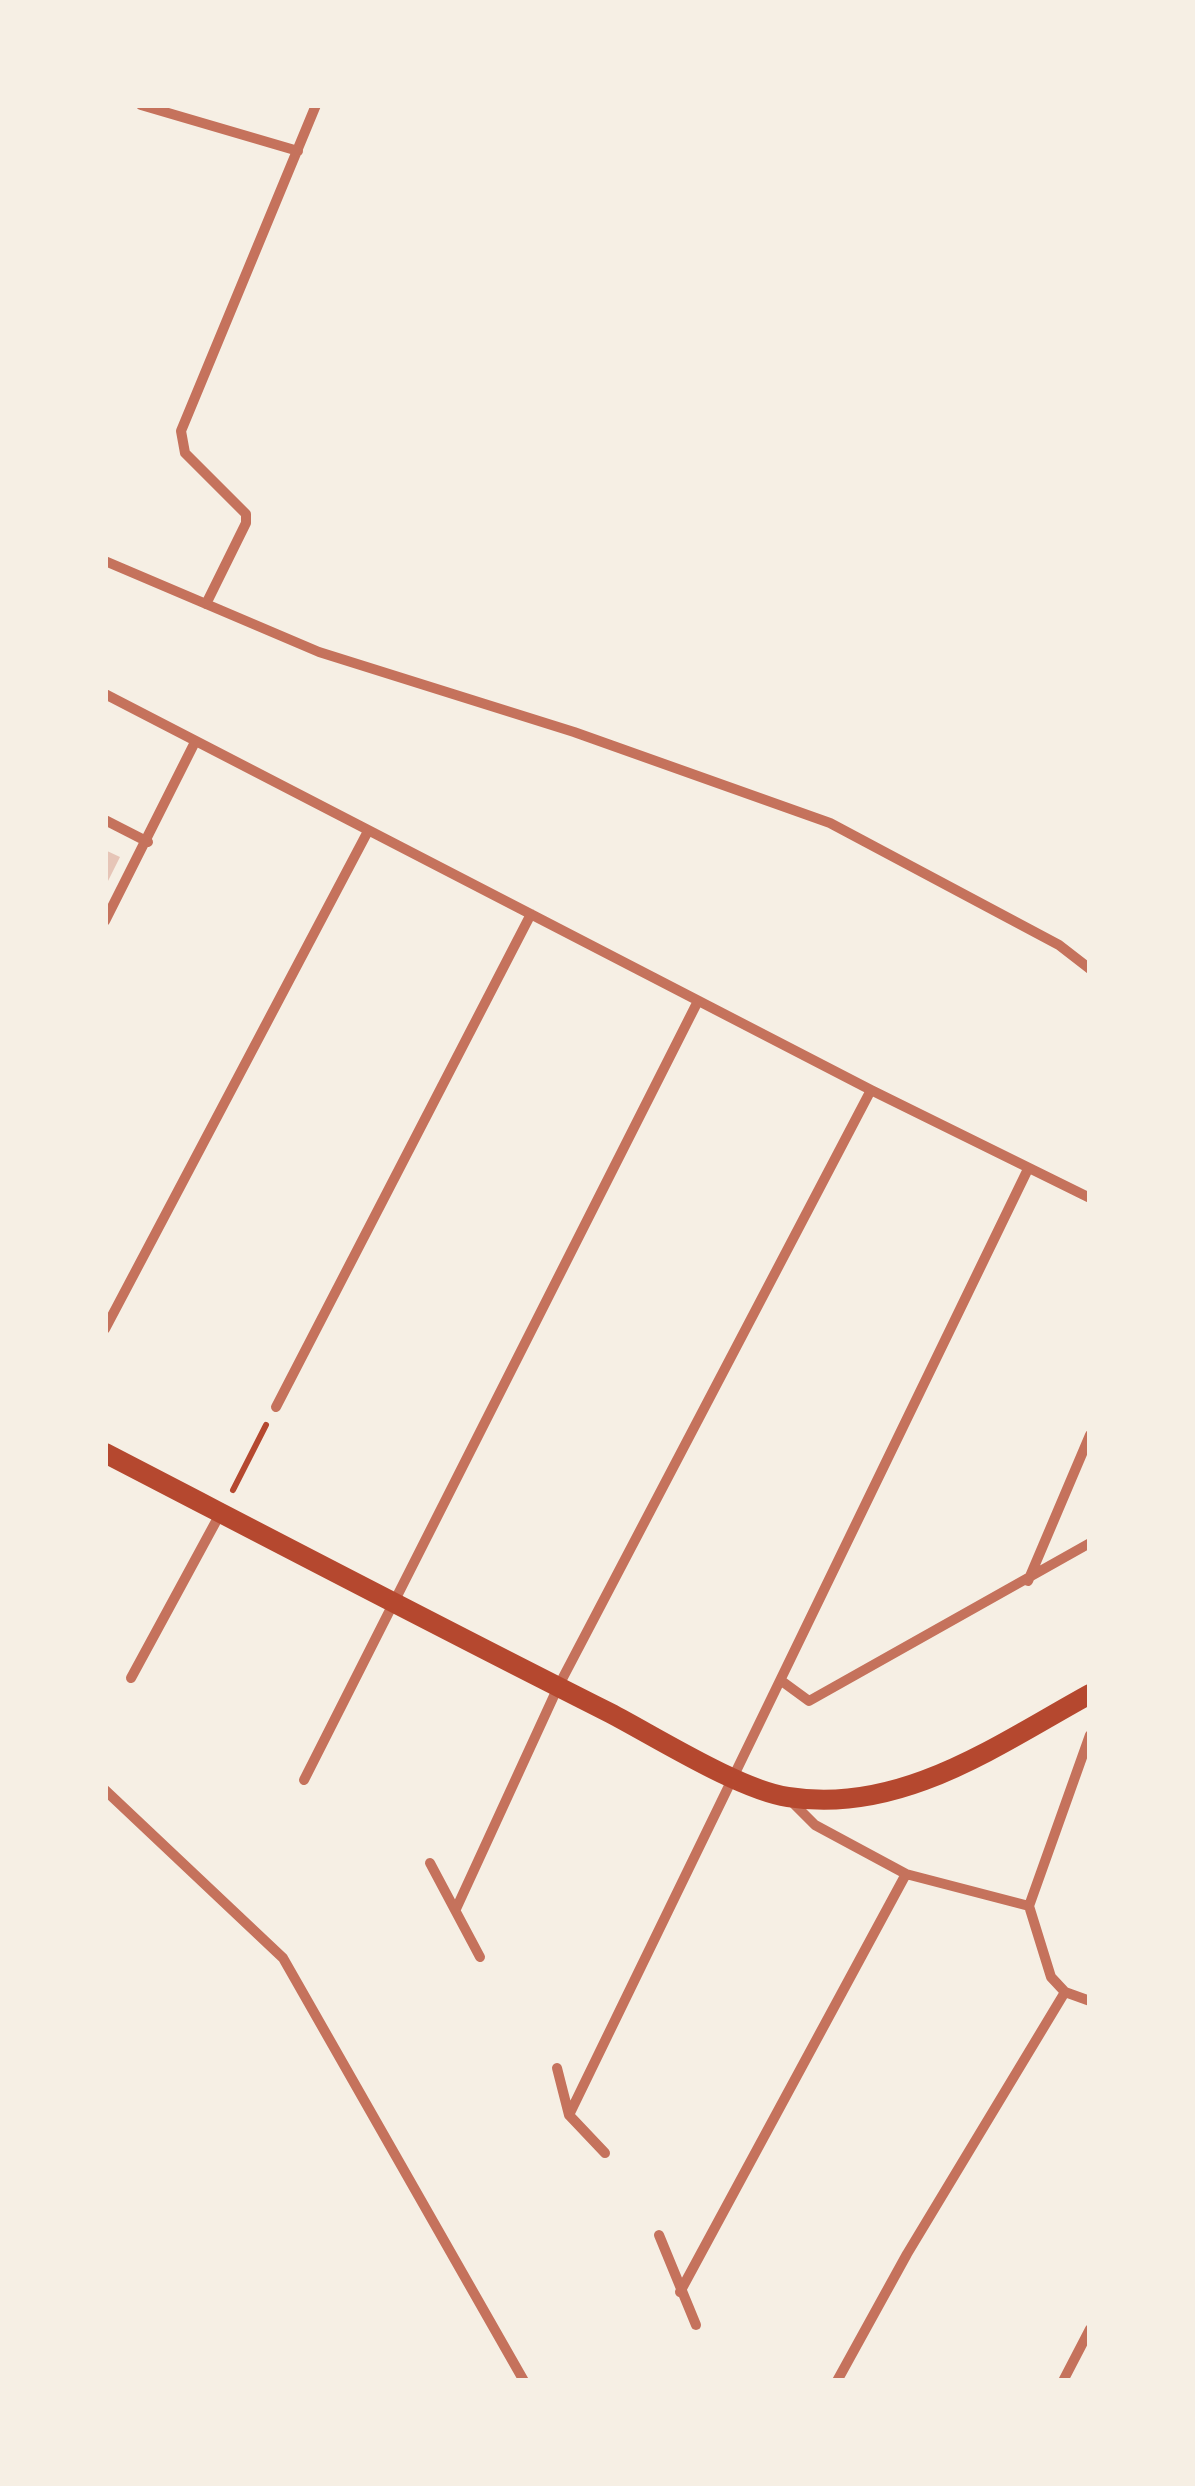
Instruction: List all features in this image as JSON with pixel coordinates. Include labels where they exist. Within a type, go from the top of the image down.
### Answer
[{"type":"main road","points":[[105,1454],[732,1775],[787,1798],[868,1795],[913,1786],[976,1758],[1090,1694]]},
{"type":"street","points":[[141,105],[298,151]]},
{"type":"street","points":[[206,604],[246,523],[241,506],[185,452],[180,431],[316,105]]},
{"type":"street","points":[[105,561],[320,652],[574,732],[830,823],[1059,945],[1090,969]]},
{"type":"street","points":[[105,694],[194,744],[1028,1170],[1090,1198]]},
{"type":"street","points":[[105,921],[194,744]]},
{"type":"street","points":[[105,820],[148,842]]},
{"type":"street","points":[[105,1329],[367,832]]},
{"type":"street","points":[[276,1406],[531,914]]},
{"type":"street","points":[[304,1780],[698,1001]]},
{"type":"street","points":[[456,1909],[558,1687],[871,1090]]},
{"type":"street","points":[[569,2115],[732,1775],[783,1682],[1028,1170]]},
{"type":"street","points":[[1028,1582],[1090,1435]]},
{"type":"street","points":[[131,1678],[221,1513]]},
{"type":"street","points":[[783,1682],[808,1701],[1028,1582],[1090,1543]]},
{"type":"street","points":[[1090,1735],[1029,1906],[1052,1977],[1065,1992],[1090,2001]]},
{"type":"street","points":[[105,1790],[284,1958],[524,2381]]},
{"type":"street","points":[[787,1798],[816,1826],[906,1874],[1029,1906]]},
{"type":"street","points":[[430,1863],[480,1957]]},
{"type":"street","points":[[680,2292],[906,1874]]},
{"type":"street","points":[[838,2381],[908,2254],[1065,1992]]},
{"type":"street","points":[[557,2068],[569,2115],[605,2153]]},
{"type":"street","points":[[658,2235],[696,2325]]},
{"type":"street","points":[[1063,2381],[1090,2329]]},
{"type":"path","points":[[240,1476],[276,1406]]},
{"type":"building","points":[[105,850],[120,857],[105,887]]}]
